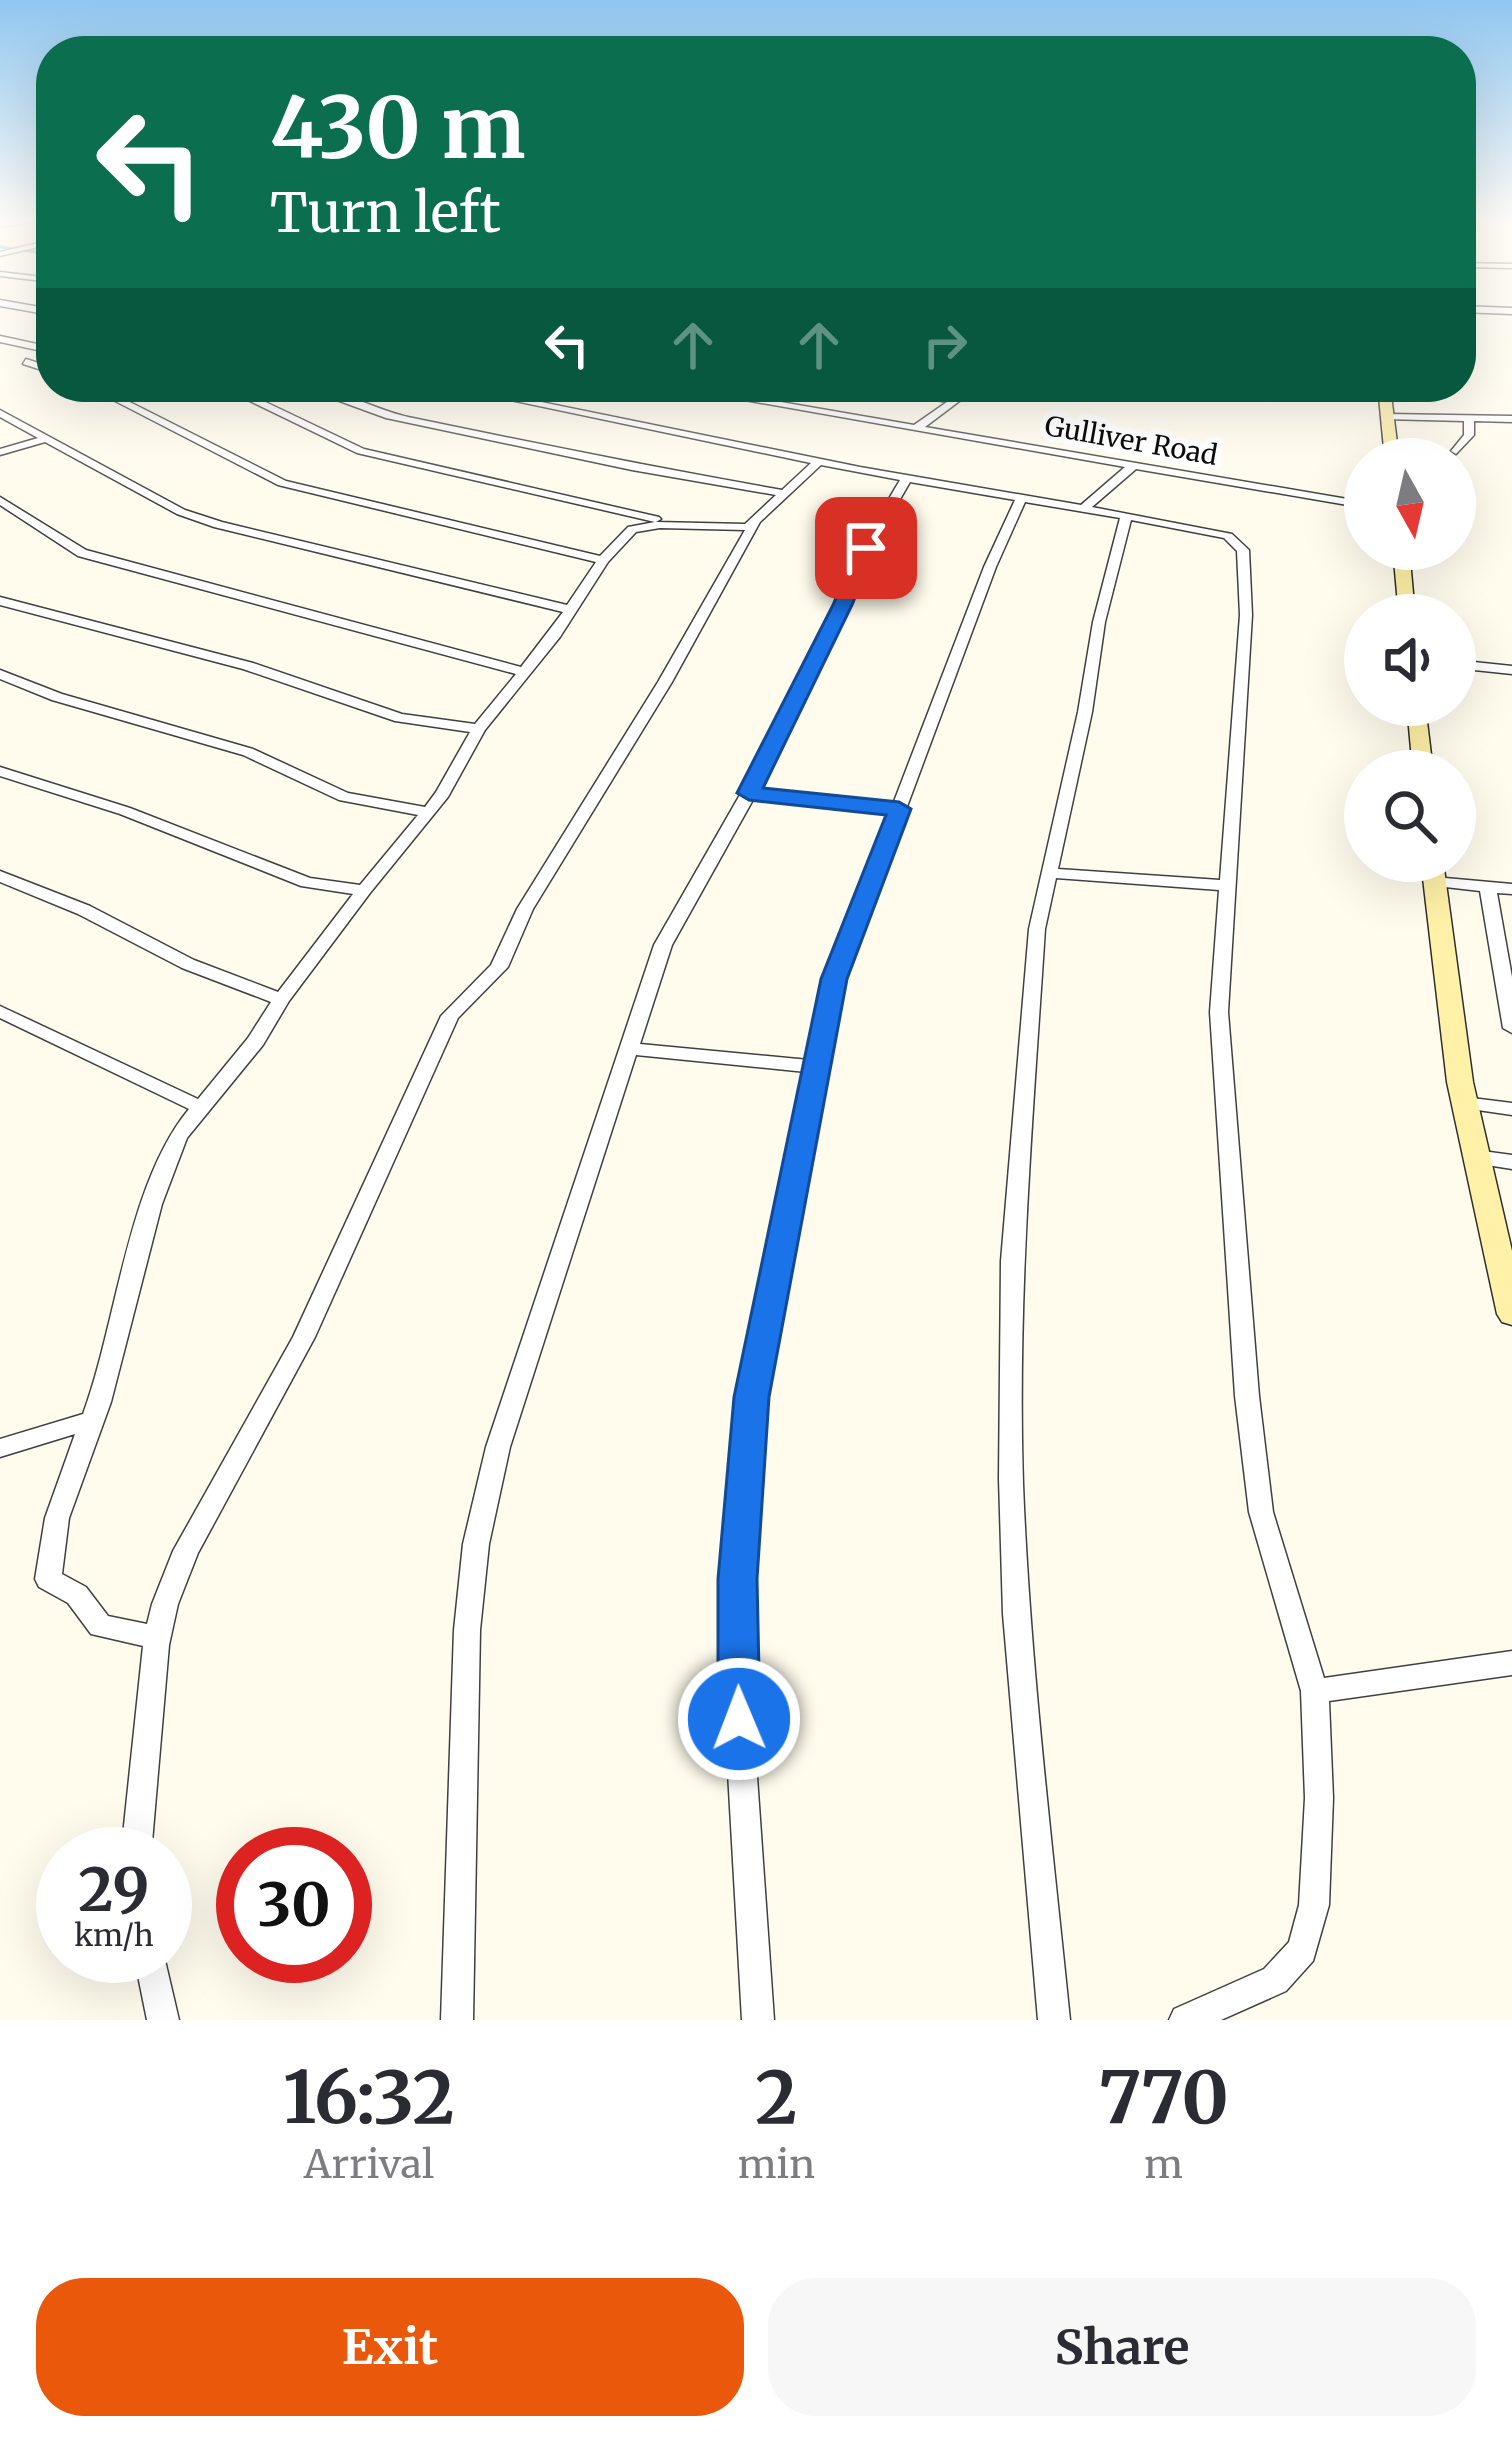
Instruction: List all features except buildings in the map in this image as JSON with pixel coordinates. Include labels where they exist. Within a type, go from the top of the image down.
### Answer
[{"type":"main road","points":[[1386,402],[1390,438]]},
{"type":"main road","points":[[1435,882],[1465,1103],[1512,1314]]},
{"type":"street","points":[[0,339],[36,347]]},
{"type":"street","points":[[26,362],[36,365]]},
{"type":"street","points":[[123,402],[282,483],[603,560]]},
{"type":"street","points":[[258,402],[361,451],[706,528]]},
{"type":"street","points":[[349,402],[386,415],[632,467],[783,493]]},
{"type":"street","points":[[527,402],[820,461],[1217,532],[1235,540],[1243,550],[1246,616],[1224,885],[1219,1012],[1247,1396],[1261,1512],[1316,1691],[1319,1798],[1315,1884],[1302,1950],[1275,1980],[1185,2020]]},
{"type":"street","name":"Gulliver Road","points":[[761,402],[1344,501]]},
{"type":"street","points":[[915,429],[952,402]]},
{"type":"street","points":[[0,413],[181,512],[218,525],[571,610]]},
{"type":"street","points":[[1387,417],[1512,419]]},
{"type":"street","points":[[1467,438],[1469,419]]},
{"type":"street","points":[[0,452],[48,438]]},
{"type":"street","points":[[139,1827],[158,1638],[186,1551],[286,1375],[450,1016],[499,967],[525,909],[665,682],[755,523],[820,461]]},
{"type":"street","points":[[1084,508],[1133,466]]},
{"type":"street","points":[[458,2020],[467,1630],[476,1544],[498,1447],[663,945],[749,793],[843,605],[866,548],[907,477]]},
{"type":"street","points":[[758,2020],[739,1719],[737,1579],[752,1397],[834,979],[990,567],[1022,497]]},
{"type":"street","points":[[0,500],[82,553],[524,672]]},
{"type":"street","points":[[1054,2020],[1016,1614],[1011,1479],[1015,1206],[1030,979],[1100,622],[1126,517]]},
{"type":"street","points":[[158,1638],[100,1626],[77,1595],[47,1579],[57,1518],[92,1420],[159,1182],[178,1136],[256,1041],[364,890],[429,812],[479,728],[571,610],[603,560],[640,526],[741,529],[755,523]]},
{"type":"street","points":[[0,601],[248,666],[415,722],[479,728]]},
{"type":"street","points":[[1476,666],[1512,670]]},
{"type":"street","points":[[0,674],[57,697],[248,752],[344,797],[429,812]]},
{"type":"street","points":[[0,771],[125,811],[307,883],[364,890]]},
{"type":"street","points":[[749,793],[899,809]]},
{"type":"street","points":[[1049,873],[1224,885]]},
{"type":"street","points":[[0,876],[84,910],[188,964],[281,1000]]},
{"type":"street","points":[[1469,882],[1512,889]]},
{"type":"street","points":[[1488,888],[1512,1028]]},
{"type":"street","points":[[0,1011],[200,1107]]},
{"type":"street","points":[[629,1049],[818,1067]]},
{"type":"street","points":[[1465,1103],[1512,1109]]},
{"type":"street","points":[[1475,1157],[1512,1162]]},
{"type":"street","points":[[0,1448],[92,1420]]},
{"type":"street","points":[[1316,1691],[1512,1663]]},
{"type":"street","points":[[155,1983],[163,2020]]},
{"type":"route","points":[[739,1719],[737,1579],[752,1397],[834,979],[899,809],[749,793],[843,605],[866,548]]}]
